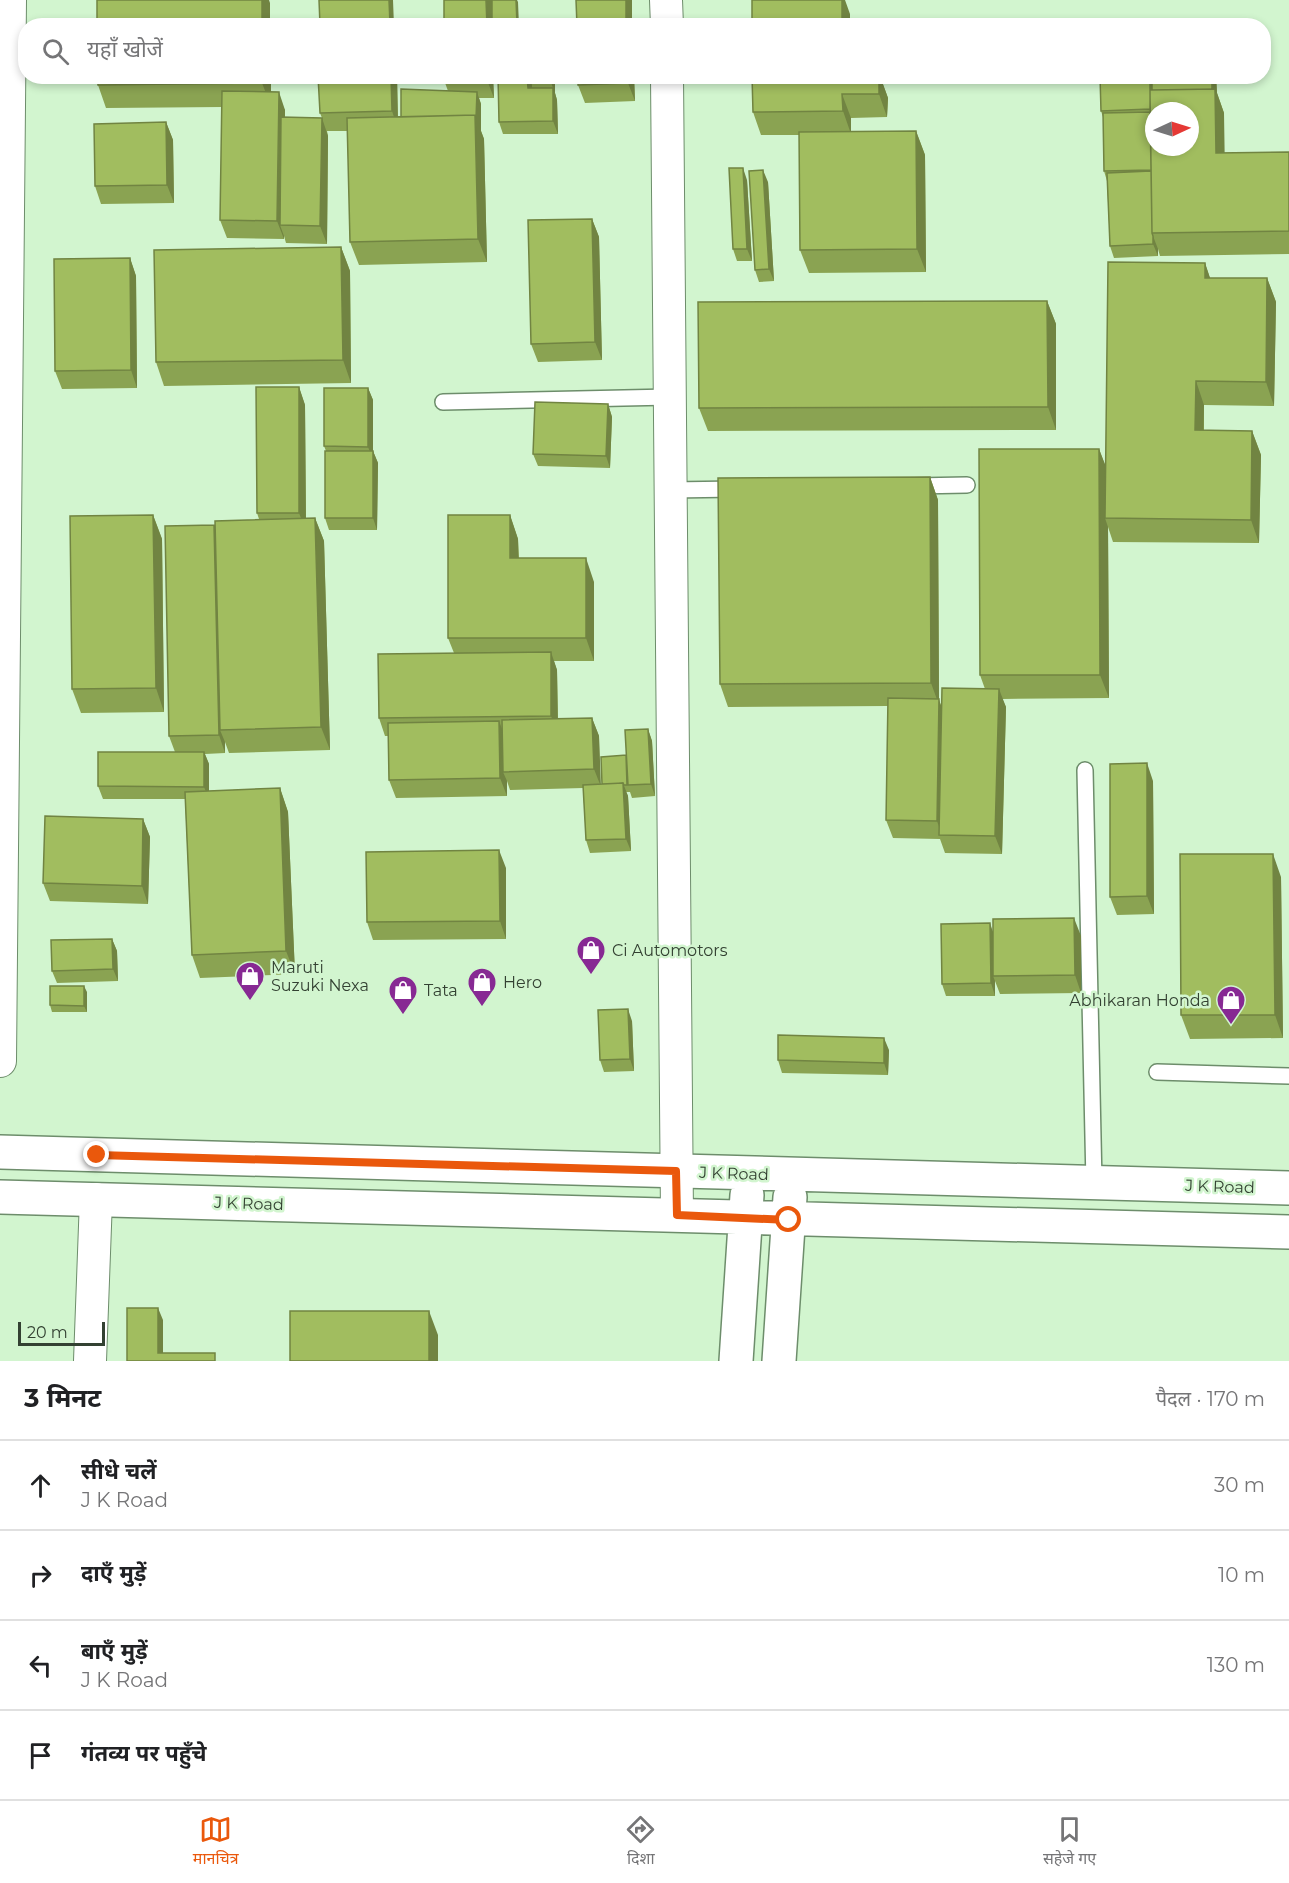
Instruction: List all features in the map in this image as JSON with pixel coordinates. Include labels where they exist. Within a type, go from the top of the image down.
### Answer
[{"type":"main road","name":"J K Road","points":[[0,1152],[1289,1188]]},
{"type":"main road","points":[[736,1361],[747,1173]]},
{"type":"main road","points":[[779,1361],[790,1174]]},
{"type":"main road","name":"J K Road","points":[[0,1197],[1289,1232]]},
{"type":"street","points":[[0,1061],[10,0]]},
{"type":"street","points":[[666,0],[666,18]]},
{"type":"street","points":[[667,84],[677,1215]]},
{"type":"street","points":[[90,1361],[96,1199]]},
{"type":"lane","points":[[443,402],[670,397]]},
{"type":"lane","points":[[896,486],[967,485]]},
{"type":"lane","points":[[671,490],[754,489]]},
{"type":"lane","points":[[1085,770],[1094,1183]]},
{"type":"lane","points":[[1157,1072],[1289,1076]]},
{"type":"building","points":[[97,0],[262,0],[262,18],[97,18]]},
{"type":"building","points":[[319,0],[389,0],[390,18],[320,18]]},
{"type":"building","points":[[444,0],[486,0],[487,18],[444,18]]},
{"type":"building","points":[[492,0],[516,0],[517,18],[492,18]]},
{"type":"building","points":[[576,0],[626,0],[626,18],[577,18]]},
{"type":"building","points":[[752,0],[842,0],[842,18],[752,18]]},
{"type":"building","points":[[98,84],[180,84],[98,85]]},
{"type":"building","points":[[318,84],[391,84],[392,111],[320,113]]},
{"type":"building","points":[[498,84],[528,84],[528,88],[553,88],[553,121],[499,122]]},
{"type":"building","points":[[752,84],[879,84],[879,94],[842,94],[843,111],[753,112]]},
{"type":"building","points":[[1100,84],[1150,84],[1150,102],[1145,102],[1145,109],[1101,111]]},
{"type":"building","points":[[1152,84],[1212,84],[1212,89],[1152,90]]},
{"type":"building","points":[[401,89],[477,92],[476,118],[475,115],[401,117]]},
{"type":"building","points":[[1215,89],[1216,153],[1289,152],[1289,231],[1152,233],[1151,156],[1199,156],[1199,102],[1150,102],[1150,90]]},
{"type":"building","points":[[222,91],[279,92],[277,221],[220,220]]},
{"type":"building","points":[[1145,112],[1145,156],[1151,156],[1151,170],[1104,171],[1103,113]]},
{"type":"building","points":[[475,115],[478,239],[350,242],[347,118]]},
{"type":"building","points":[[281,117],[322,118],[320,226],[280,225]]},
{"type":"building","points":[[166,122],[167,185],[95,186],[94,124]]},
{"type":"building","points":[[916,131],[917,249],[800,250],[799,132]]},
{"type":"building","points":[[729,168],[743,168],[747,249],[733,249]]},
{"type":"building","points":[[763,170],[769,269],[755,270],[749,171]]},
{"type":"building","points":[[1151,171],[1153,244],[1110,246],[1107,173]]},
{"type":"building","points":[[592,219],[595,342],[531,344],[528,220]]},
{"type":"building","points":[[341,247],[343,360],[156,362],[154,250]]},
{"type":"building","points":[[130,258],[131,370],[55,371],[54,259]]},
{"type":"building","points":[[1108,262],[1205,263],[1205,278],[1267,278],[1266,382],[1196,381],[1195,430],[1252,431],[1251,520],[1105,518]]},
{"type":"building","points":[[1047,301],[1048,407],[699,408],[698,302]]},
{"type":"building","points":[[256,387],[299,387],[299,513],[257,513]]},
{"type":"building","points":[[324,388],[368,388],[368,447],[324,446]]},
{"type":"building","points":[[535,402],[608,404],[606,456],[533,454]]},
{"type":"building","points":[[979,449],[1099,449],[1100,675],[980,675]]},
{"type":"building","points":[[325,451],[373,451],[373,518],[325,518]]},
{"type":"building","points":[[930,477],[931,683],[720,684],[718,478]]},
{"type":"building","points":[[153,515],[156,688],[72,689],[70,516]]},
{"type":"building","points":[[448,515],[510,515],[510,558],[586,558],[586,638],[448,638]]},
{"type":"building","points":[[315,518],[321,727],[220,730],[215,521]]},
{"type":"building","points":[[214,525],[219,735],[169,736],[165,526]]},
{"type":"building","points":[[551,652],[551,716],[379,718],[378,654]]},
{"type":"building","points":[[942,688],[999,689],[995,836],[939,835]]},
{"type":"building","points":[[888,698],[939,699],[937,821],[886,820]]},
{"type":"building","points":[[592,718],[594,769],[503,772],[502,720]]},
{"type":"building","points":[[499,721],[500,778],[389,780],[388,723]]},
{"type":"building","points":[[648,729],[651,784],[628,785],[625,730]]},
{"type":"building","points":[[98,752],[204,752],[204,787],[98,786]]},
{"type":"building","points":[[626,755],[627,785],[623,783],[602,784],[601,757]]},
{"type":"building","points":[[1147,763],[1147,896],[1110,897],[1110,764]]},
{"type":"building","points":[[623,783],[626,839],[586,840],[583,785]]},
{"type":"building","points":[[280,788],[286,951],[192,955],[185,792]]},
{"type":"building","points":[[45,816],[143,819],[142,886],[43,883]]},
{"type":"building","points":[[499,850],[500,921],[367,922],[366,852]]},
{"type":"building","points":[[1180,854],[1273,854],[1275,1015],[1181,1015]]},
{"type":"building","points":[[1074,918],[1075,975],[993,976],[993,919]]},
{"type":"building","points":[[990,923],[991,983],[942,984],[941,924]]},
{"type":"building","points":[[112,939],[113,969],[52,971],[51,940]]},
{"type":"building","points":[[50,986],[84,986],[84,1006],[50,1005]]},
{"type":"building","points":[[628,1009],[630,1059],[600,1060],[598,1010]]},
{"type":"building","points":[[778,1035],[884,1038],[884,1063],[778,1060]]},
{"type":"building","points":[[127,1308],[158,1308],[158,1353],[215,1353],[215,1361],[127,1361]]},
{"type":"building","points":[[290,1311],[429,1311],[429,1361],[290,1361]]},
{"type":"place","name":"Ci Automotors","points":[[591,976]]},
{"type":"place","name":"Maruti Suzuki Nexa","points":[[250,1002]]},
{"type":"place","name":"Hero","points":[[482,1008]]},
{"type":"place","name":"Tata","points":[[403,1016]]},
{"type":"place","name":"Abhikaran Honda","points":[[1231,1026]]},
{"type":"route","points":[[97,1155],[676,1171],[677,1215],[789,1220]]}]
